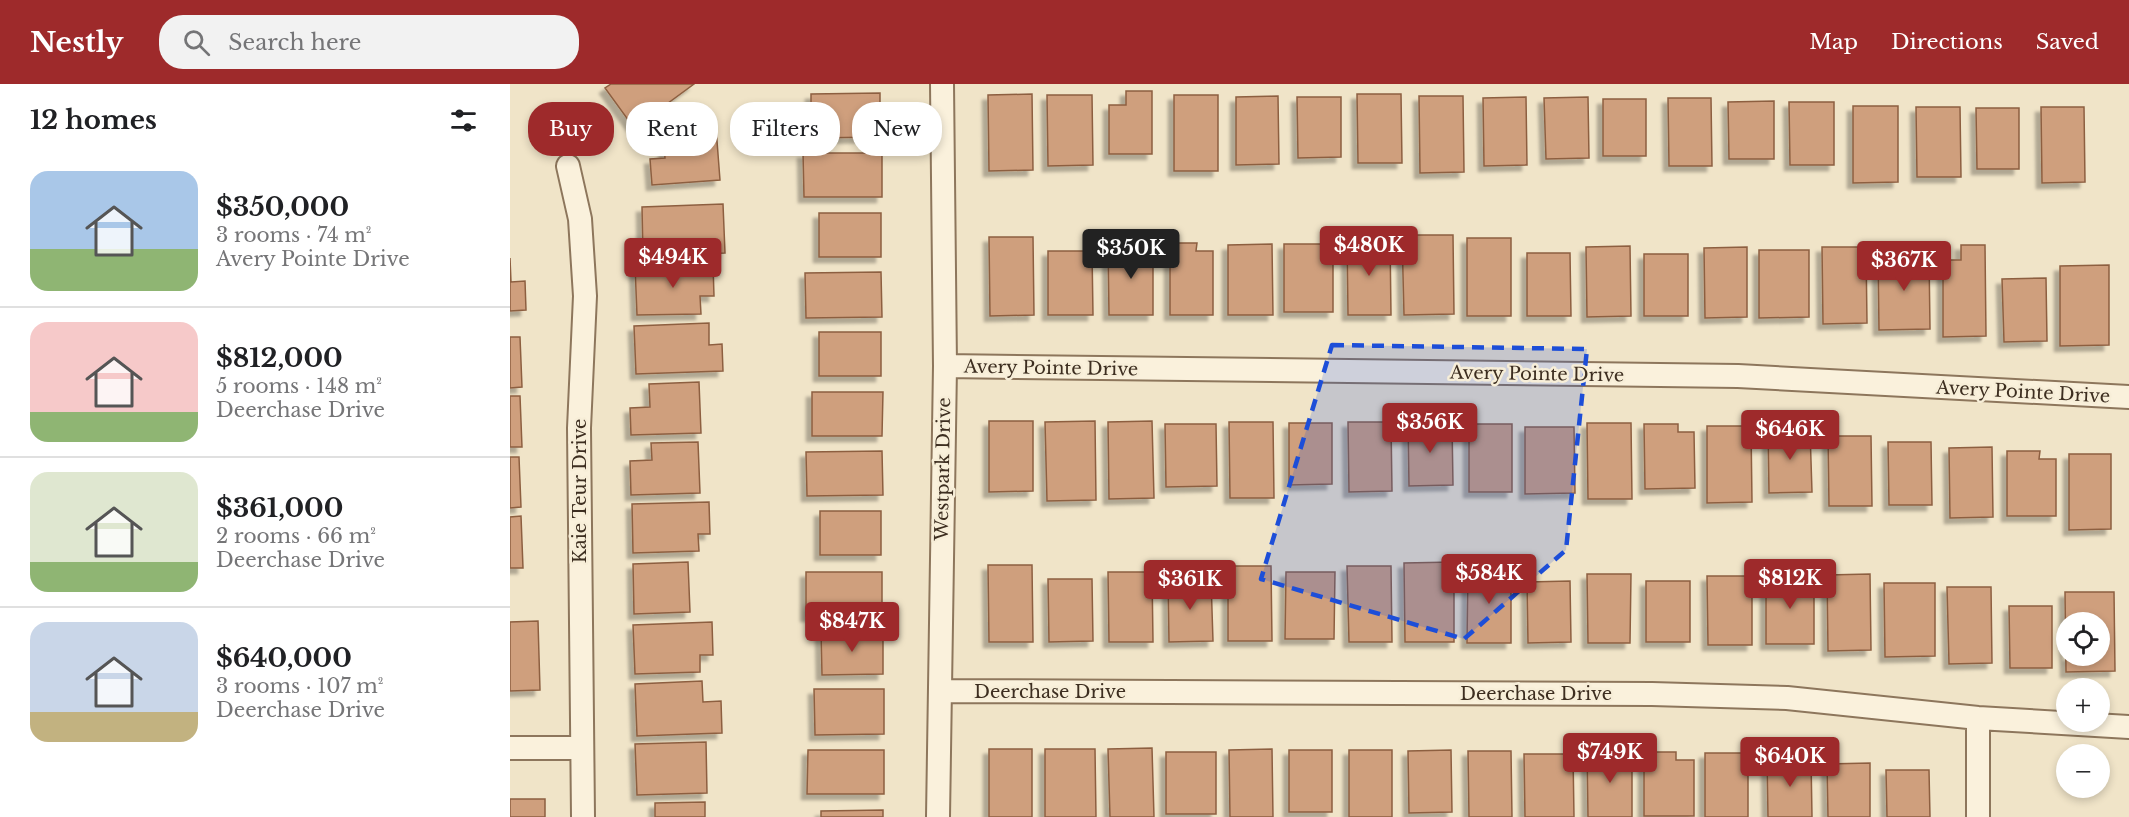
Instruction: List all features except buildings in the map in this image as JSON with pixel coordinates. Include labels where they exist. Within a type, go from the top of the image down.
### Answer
[{"type":"street","name":"Westpark Drive","points":[[938,817],[945,366],[942,84]]},
{"type":"street","name":"Kaie Teur Drive","points":[[568,166],[580,219],[585,296],[579,428],[583,817]]},
{"type":"street","name":"Avery Pointe Drive","points":[[945,366],[1738,376],[2129,398]]},
{"type":"street","name":"Deerchase Drive","points":[[941,691],[1652,694],[1776,697],[1978,718],[2129,727]]},
{"type":"street","points":[[1978,718],[1978,817]]},
{"type":"street","points":[[510,748],[582,748]]},
{"type":"highlighted area","points":[[1332,345],[1587,349],[1566,550],[1464,639],[1261,579]]}]
